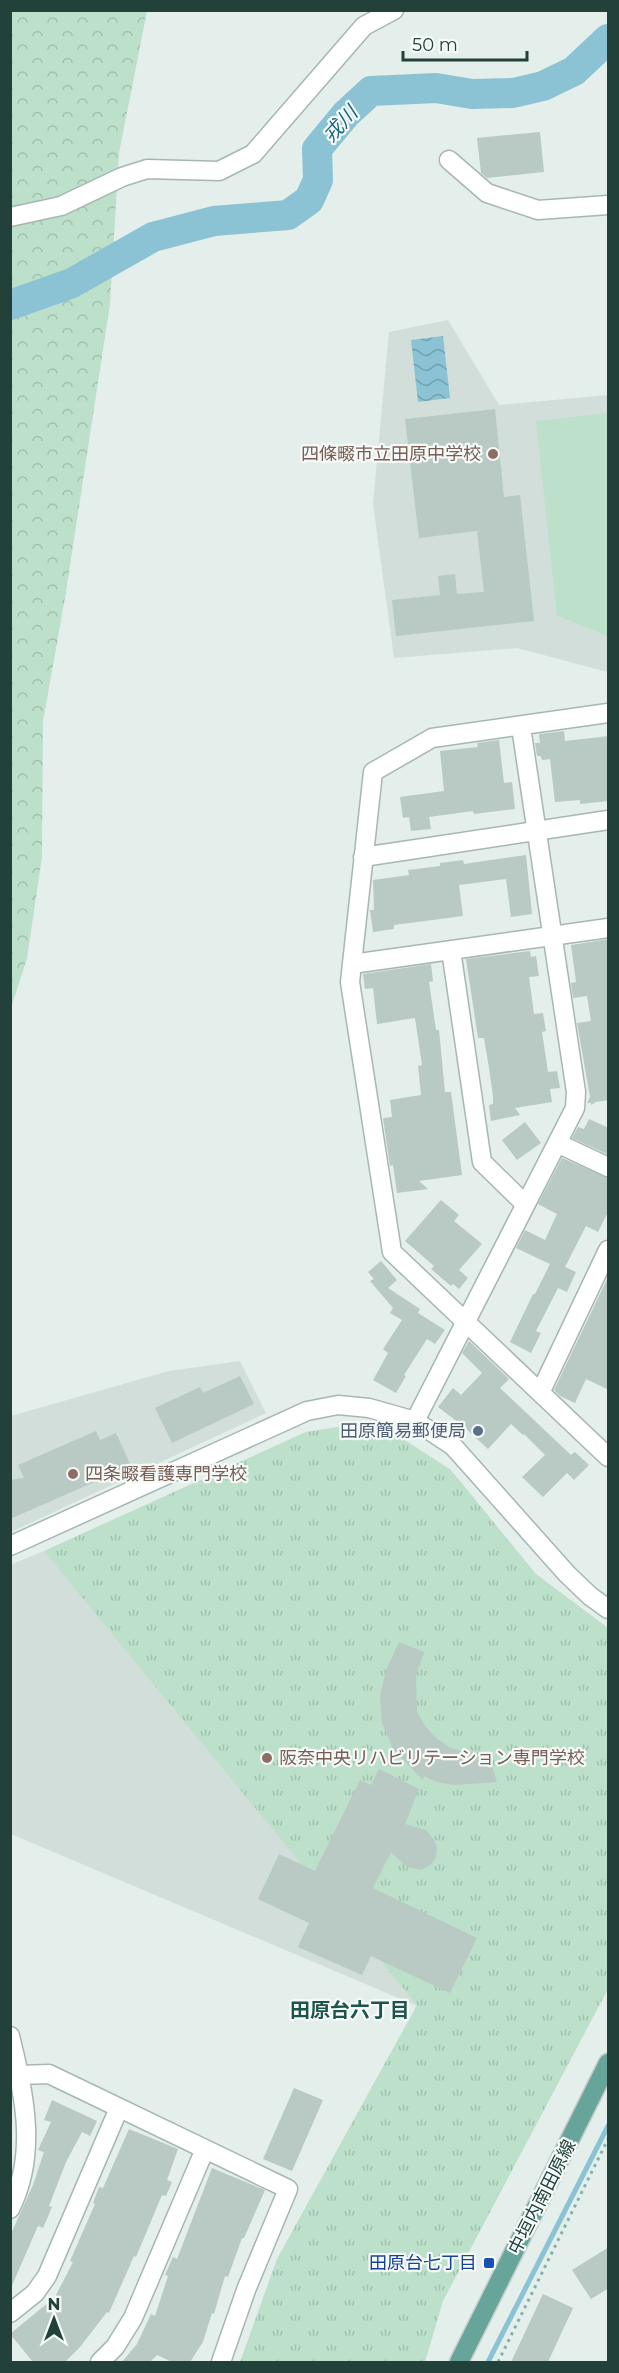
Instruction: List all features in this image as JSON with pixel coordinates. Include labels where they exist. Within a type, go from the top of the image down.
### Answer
[{"type":"main road","name":"中垣内南田原線","points":[[459,2362],[609,2063]]},
{"type":"street","points":[[10,217],[61,206],[122,177],[147,169],[219,171],[253,154],[364,27],[394,10]]},
{"type":"street","points":[[449,160],[487,193],[538,210],[609,205]]},
{"type":"street","points":[[609,713],[432,738],[373,772],[350,982],[392,1252],[609,1457]]},
{"type":"street","points":[[415,1421],[575,1107],[576,1092],[521,727]]},
{"type":"street","points":[[363,857],[609,820]]},
{"type":"street","points":[[352,964],[609,928]]},
{"type":"street","points":[[451,950],[482,1162],[525,1204]]},
{"type":"street","points":[[557,1143],[609,1167]]},
{"type":"street","points":[[541,1391],[609,1250]]},
{"type":"street","points":[[10,1546],[307,1411],[338,1405],[369,1408],[415,1421],[453,1446],[567,1574],[590,1596],[609,1609]]},
{"type":"street","points":[[10,2036],[19,2075],[19,2113],[25,2152],[17,2197],[10,2209]]},
{"type":"street","points":[[19,2075],[49,2074],[288,2189],[246,2290],[221,2362]]},
{"type":"street","points":[[10,2313],[35,2293],[47,2276],[119,2108]]},
{"type":"street","points":[[100,2362],[115,2347],[133,2318],[205,2149]]},
{"type":"path","points":[[498,2362],[609,2139]]},
{"type":"shaded area","name":"四條畷市立田原中学校","points":[[448,320],[499,405],[608,395],[608,672],[517,648],[394,658],[373,504],[389,332]]},
{"type":"shaded area","name":"四条畷看護専門学校","points":[[240,1361],[266,1413],[11,1532],[11,1416],[169,1371]]},
{"type":"shaded area","points":[[44,1551],[434,2013],[11,1834],[10,1565]]},
{"type":"green space","points":[[11,11],[147,11],[119,153],[110,304],[65,598],[43,721],[42,857],[27,958],[11,1008]]},
{"type":"green space","points":[[608,413],[607,636],[557,615],[536,421]]},
{"type":"green space","points":[[350,1425],[391,1431],[451,1470],[536,1574],[608,1628],[608,1989],[443,2301],[425,2362],[240,2362],[277,2259],[417,2005],[44,1551],[306,1432]]},
{"type":"water","points":[[443,336],[450,398],[418,402],[411,340]]},
{"type":"building","points":[[540,132],[544,172],[487,178],[481,173],[477,138]]},
{"type":"building","points":[[495,409],[504,497],[520,495],[534,621],[396,636],[392,600],[440,595],[438,576],[455,574],[457,594],[484,592],[477,531],[419,538],[405,419]]},
{"type":"building","points":[[564,731],[565,741],[609,736],[609,801],[580,804],[580,800],[555,802],[550,759],[542,760],[541,756],[537,756],[535,743],[540,743],[539,734]]},
{"type":"building","points":[[499,740],[504,783],[512,782],[515,809],[474,814],[473,811],[429,817],[431,829],[411,831],[409,817],[403,818],[400,797],[444,791],[440,751],[478,747],[477,743]]},
{"type":"building","points":[[526,855],[532,914],[511,917],[506,879],[459,885],[463,916],[394,925],[394,929],[373,932],[370,910],[374,910],[373,880],[409,875],[408,870],[440,866],[440,863],[463,860],[464,864]]},
{"type":"building","points":[[609,939],[609,1100],[591,1105],[587,1103],[590,1097],[577,1023],[591,1021],[587,996],[573,998],[571,983],[576,982],[571,945]]},
{"type":"building","points":[[530,951],[531,957],[536,956],[539,976],[529,977],[534,1014],[543,1013],[546,1031],[542,1032],[548,1072],[557,1071],[560,1088],[550,1089],[552,1102],[515,1108],[520,1115],[491,1121],[489,1105],[493,1104],[493,1096],[489,1068],[484,1038],[478,1038],[466,959]]},
{"type":"building","points":[[431,964],[433,981],[429,982],[436,1030],[439,1030],[445,1092],[451,1092],[462,1175],[419,1181],[428,1189],[397,1193],[393,1165],[390,1166],[383,1118],[392,1117],[390,1100],[421,1095],[418,1066],[422,1065],[415,1018],[377,1024],[373,988],[365,989],[363,974]]},
{"type":"building","points":[[589,1119],[609,1128],[609,1155],[572,1138],[578,1127],[584,1129]]},
{"type":"building","points":[[525,1122],[541,1143],[517,1160],[502,1140]]},
{"type":"building","points":[[562,1158],[609,1178],[609,1210],[598,1232],[586,1226],[565,1267],[576,1272],[567,1292],[558,1288],[536,1331],[541,1333],[531,1353],[510,1342],[550,1264],[516,1248],[525,1230],[545,1240],[557,1214],[538,1204]]},
{"type":"building","points":[[441,1200],[459,1215],[454,1221],[482,1244],[459,1270],[468,1278],[459,1289],[453,1284],[451,1286],[431,1269],[434,1266],[405,1241]]},
{"type":"building","points":[[381,1261],[397,1280],[388,1288],[420,1309],[418,1313],[445,1330],[435,1344],[427,1339],[404,1375],[406,1376],[396,1393],[373,1380],[388,1353],[383,1349],[402,1320],[390,1313],[393,1308],[370,1281],[374,1279],[368,1272]]},
{"type":"building","points":[[609,1275],[609,1390],[586,1379],[575,1403],[560,1396],[554,1390]]},
{"type":"building","points":[[469,1341],[509,1379],[500,1388],[571,1455],[575,1452],[589,1465],[574,1480],[567,1473],[543,1497],[522,1477],[545,1455],[524,1434],[511,1424],[488,1449],[438,1407],[453,1388],[461,1395],[482,1373],[462,1353]]},
{"type":"building","points":[[240,1376],[254,1404],[172,1443],[155,1408],[200,1387],[203,1393]]},
{"type":"building","points":[[96,1431],[100,1440],[116,1433],[131,1466],[10,1519],[10,1480],[24,1478],[18,1465]]},
{"type":"building","points":[[399,1642],[424,1652],[416,1676],[417,1712],[425,1726],[450,1748],[465,1752],[487,1752],[497,1782],[454,1785],[437,1782],[424,1776],[423,1780],[393,1749],[382,1723],[380,1695],[387,1668]]},
{"type":"building","points":[[379,1769],[419,1789],[405,1824],[426,1830],[437,1848],[436,1858],[421,1870],[407,1867],[391,1852],[373,1888],[477,1938],[450,1993],[371,1956],[362,1975],[298,1947],[309,1923],[258,1899],[279,1854],[315,1871],[360,1780],[371,1785]]},
{"type":"building","points":[[294,2088],[323,2100],[292,2171],[263,2159]]},
{"type":"building","points":[[52,2100],[97,2121],[90,2136],[82,2132],[66,2162],[43,2228],[38,2226],[10,2290],[10,2236],[33,2185],[44,2152],[38,2150],[51,2122],[44,2120]]},
{"type":"building","points":[[129,2129],[178,2149],[167,2180],[172,2182],[166,2196],[162,2195],[109,2313],[107,2312],[80,2347],[65,2362],[33,2362],[10,2334],[55,2297],[73,2262],[70,2261],[95,2204],[93,2203],[99,2187],[103,2188]]},
{"type":"building","points":[[212,2168],[265,2190],[244,2238],[242,2238],[228,2277],[225,2276],[203,2342],[190,2362],[172,2362],[157,2355],[150,2362],[122,2362],[137,2344],[151,2314],[155,2316],[168,2276],[165,2275],[173,2257],[177,2259]]},
{"type":"building","points":[[609,2247],[609,2288],[591,2299],[572,2270]]},
{"type":"building","points":[[543,2294],[573,2308],[548,2362],[511,2362]]},
{"type":"waterway","name":"戎川","points":[[10,305],[72,283],[153,237],[214,221],[288,215],[309,200],[318,180],[317,149],[346,114],[371,91],[436,88],[472,94],[513,93],[543,86],[574,71],[608,39]]},
{"type":"waterway","points":[[488,2362],[608,2126]]},
{"type":"place","name":"四條畷市立田原中学校","points":[[493,454]]},
{"type":"place","name":"田原簡易郵便局","points":[[478,1431]]},
{"type":"place","name":"四条畷看護専門学校","points":[[73,1474]]},
{"type":"place","name":"阪奈中央リハビリテーション専門学校","points":[[267,1758]]},
{"type":"place","name":"田原台七丁目","points":[[489,2263]]},
{"type":"district","name":"田原台六丁目","points":[[350,2010]]}]
